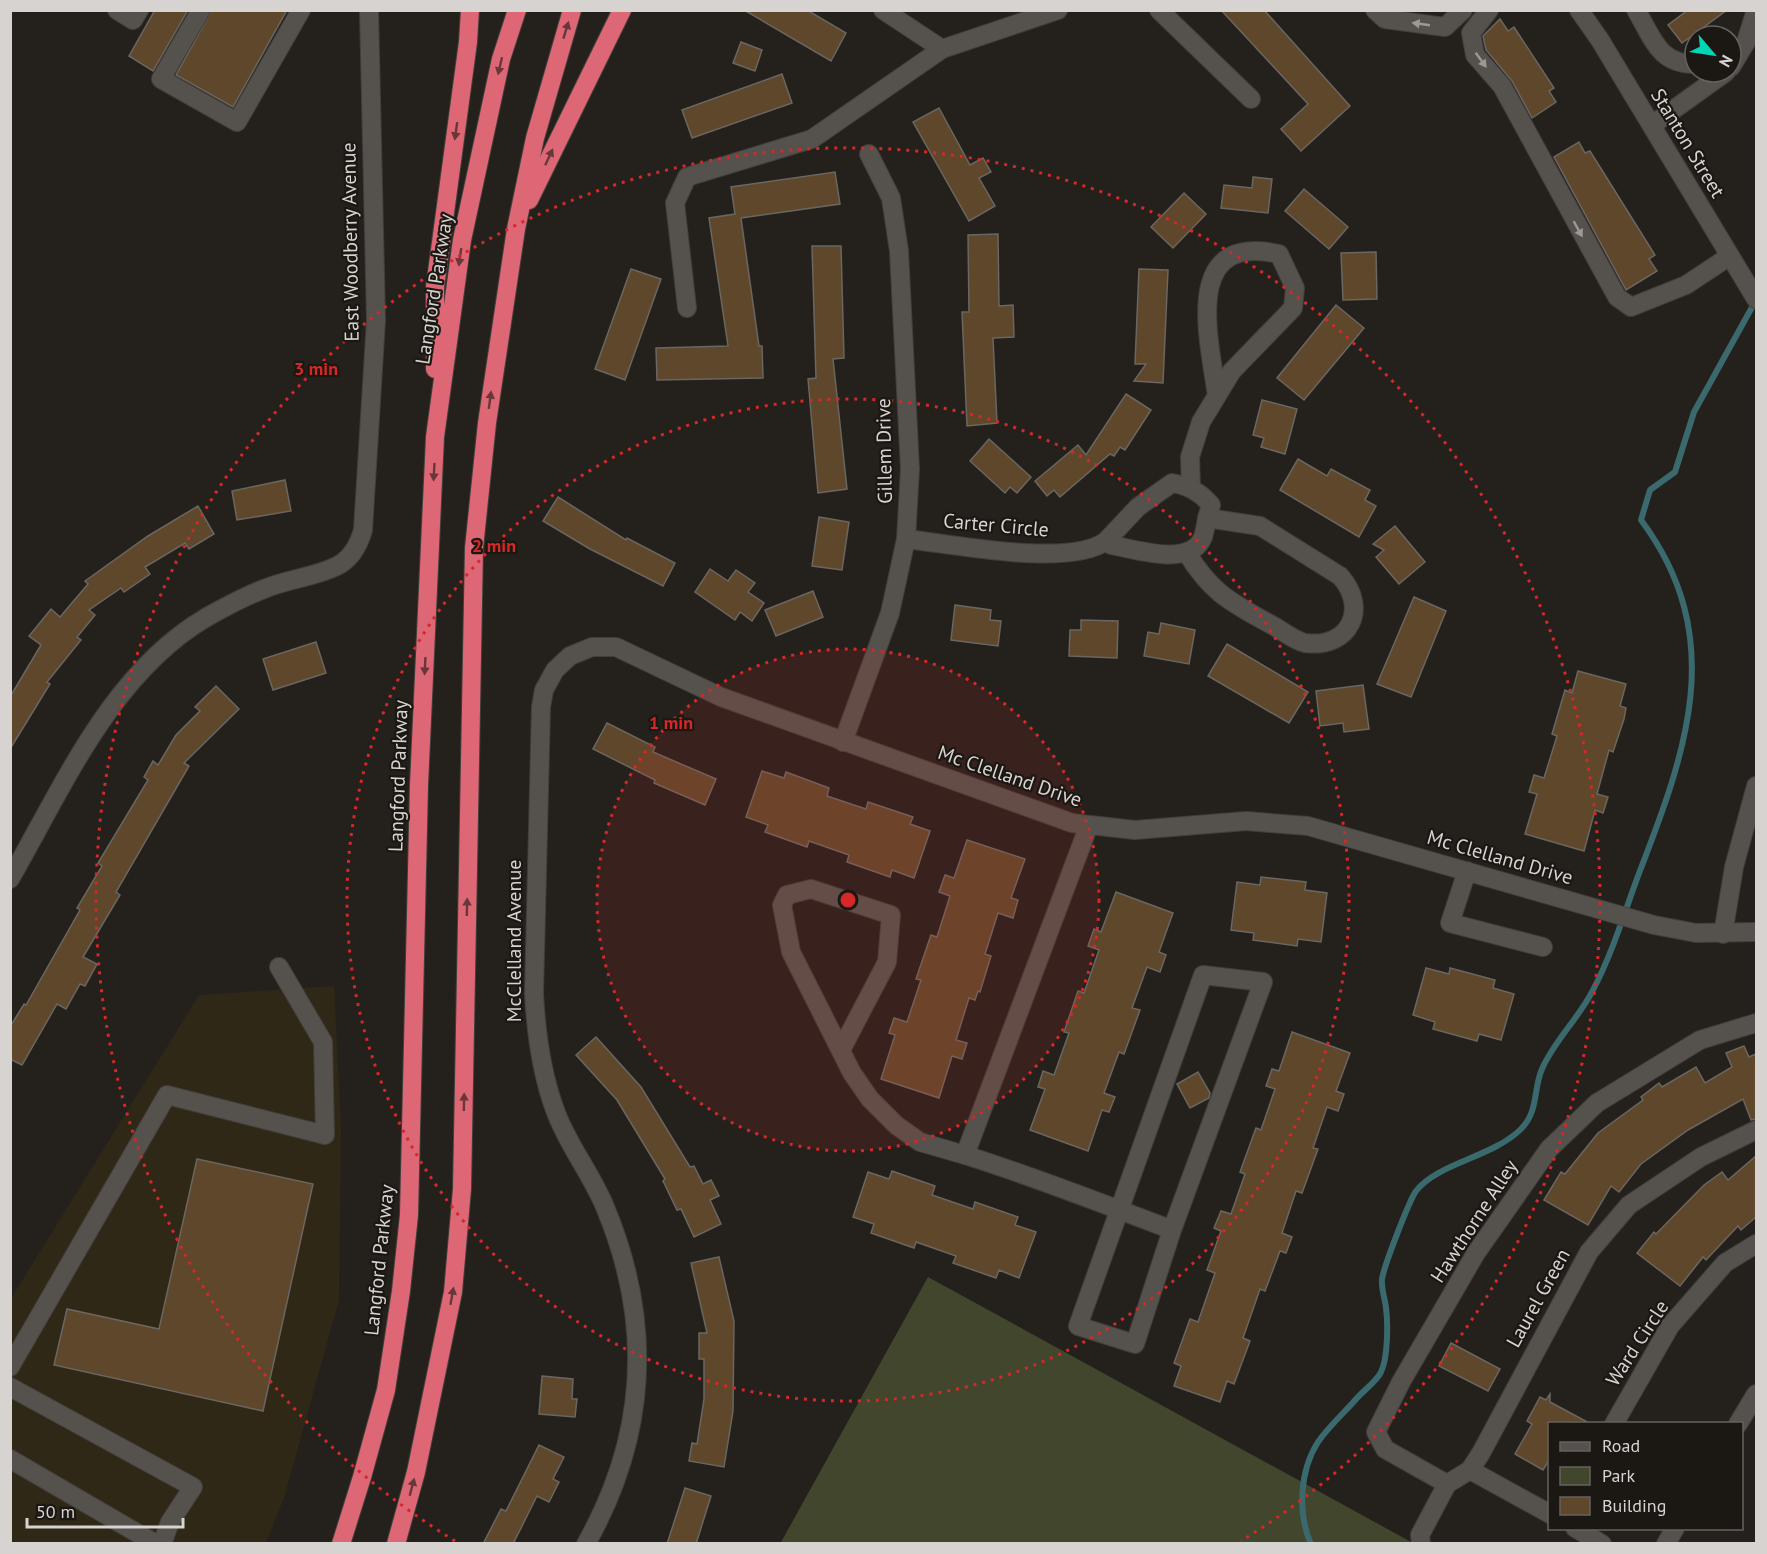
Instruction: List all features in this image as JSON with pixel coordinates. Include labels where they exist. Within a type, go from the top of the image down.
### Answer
[{"type":"highway","points":[[435,437],[435,287],[468,42],[470,10]]},
{"type":"highway","name":"Langford Parkway","points":[[341,1544],[386,1390],[401,1291],[409,1215],[419,784],[435,437],[462,240],[501,59],[516,10]]},
{"type":"highway","points":[[396,1544],[416,1472],[451,1304],[462,1189],[474,548],[487,423],[516,229],[535,138],[572,10]]},
{"type":"highway","points":[[516,229],[621,10]]},
{"type":"street","points":[[117,10],[133,20],[139,10]]},
{"type":"street","points":[[201,10],[161,79],[237,122],[301,10]]},
{"type":"street","name":"East Woodberry Avenue","points":[[10,879],[92,737],[118,698],[158,654],[205,618],[263,589],[339,565],[359,545],[363,530],[376,320],[369,10]]},
{"type":"street","points":[[883,10],[942,49]]},
{"type":"street","points":[[687,308],[675,202],[687,177],[812,138],[942,49],[1058,10]]},
{"type":"street","points":[[1159,10],[1251,99]]},
{"type":"street","points":[[1375,10],[1385,19],[1445,27],[1463,10]]},
{"type":"street","points":[[1489,10],[1471,33],[1475,55],[1502,86],[1617,297],[1631,307],[1686,285],[1730,256]]},
{"type":"street","name":"Stanton Street","points":[[1580,10],[1756,299]]},
{"type":"street","points":[[1636,10],[1665,57],[1678,64],[1683,64]]},
{"type":"street","points":[[1743,47],[1756,10]]},
{"type":"street","points":[[1652,125],[1709,84]]},
{"type":"street","name":"Gillem Drive","points":[[843,742],[890,613],[906,539],[910,469],[899,251],[891,198],[869,154]]},
{"type":"street","points":[[1191,488],[1190,457],[1201,422],[1217,396],[1232,371],[1293,308],[1295,288],[1279,254],[1257,249],[1236,253],[1214,271],[1207,291],[1210,345],[1217,396]]},
{"type":"street","points":[[1172,483],[1191,488],[1211,505],[1203,539],[1186,553],[1169,555],[1111,545],[1106,541],[1138,507],[1172,483]]},
{"type":"street","points":[[1186,553],[1202,578],[1222,597],[1303,643],[1329,643],[1341,636],[1350,626],[1355,599],[1350,586],[1340,576],[1260,526],[1207,518]]},
{"type":"street","name":"Carter Circle","points":[[906,539],[1034,554],[1072,551],[1101,545],[1106,541]]},
{"type":"street","name":"Mc Clelland Drive","points":[[539,778],[541,707],[544,690],[555,670],[570,656],[592,647],[616,647],[721,697],[1072,823],[1135,830],[1246,821],[1308,826],[1654,925],[1696,933],[1756,932]]},
{"type":"street","name":"McClelland Avenue","points":[[539,778],[534,993],[536,1038],[555,1111],[604,1204],[624,1258],[637,1320],[638,1383],[628,1446],[608,1506],[586,1544]]},
{"type":"street","points":[[1723,934],[1734,867],[1756,786]]},
{"type":"street","points":[[965,1155],[1089,825]]},
{"type":"street","points":[[1467,871],[1450,923],[1543,947]]},
{"type":"street","points":[[841,1050],[887,962],[891,915],[811,889],[787,895],[782,905],[791,952],[841,1050],[870,1099],[896,1125],[920,1142],[1017,1171],[1172,1230]]},
{"type":"street","points":[[10,1367],[166,1095],[325,1135],[324,1042],[279,967]]},
{"type":"street","points":[[1203,975],[1263,982],[1172,1230],[1135,1344],[1078,1326],[1203,975]]},
{"type":"street","name":"Hawthorne Alley","points":[[1447,1484],[1385,1449],[1376,1432],[1401,1382],[1476,1253],[1549,1149],[1597,1103],[1700,1040],[1756,1023]]},
{"type":"street","name":"Laurel Green","points":[[1470,1470],[1588,1252],[1629,1205],[1701,1157],[1756,1130]]},
{"type":"street","name":"Ward Circle","points":[[1615,1422],[1670,1326],[1725,1263],[1756,1244]]},
{"type":"street","points":[[10,1387],[193,1487],[170,1522],[162,1544]]},
{"type":"street","points":[[1739,1422],[1756,1394]]},
{"type":"street","points":[[14,1468],[156,1544]]},
{"type":"street","points":[[1421,1544],[1420,1535],[1447,1484],[1470,1470],[1548,1513]]},
{"type":"street","points":[[1578,1530],[1602,1544]]},
{"type":"street","points":[[1666,1544],[1674,1530]]},
{"type":"shaded area","points":[[334,986],[341,1127],[339,1300],[284,1498],[266,1543],[11,1543],[10,1300],[199,995]]},
{"type":"green space","points":[[928,1277],[1413,1543],[780,1544]]},
{"type":"building","points":[[155,10],[188,10],[153,71],[129,56]]},
{"type":"building","points":[[212,10],[287,10],[233,107],[176,75]]},
{"type":"building","points":[[744,10],[807,10],[846,33],[831,61]]},
{"type":"building","points":[[1221,10],[1264,10],[1350,106],[1301,151],[1281,129],[1308,104]]},
{"type":"building","points":[[1688,10],[1727,10],[1708,24],[1683,24],[1682,43],[1668,25]]},
{"type":"building","points":[[1500,19],[1508,31],[1514,27],[1554,88],[1549,91],[1556,102],[1532,118],[1512,81],[1486,50],[1483,36]]},
{"type":"building","points":[[741,42],[762,50],[755,71],[733,63]]},
{"type":"building","points":[[782,74],[792,103],[692,138],[682,110]]},
{"type":"building","points":[[939,108],[970,165],[983,158],[991,172],[979,178],[995,206],[969,221],[913,122]]},
{"type":"building","points":[[1579,142],[1585,153],[1590,151],[1655,255],[1649,259],[1657,271],[1626,290],[1554,157]]},
{"type":"building","points":[[835,172],[840,204],[741,218],[759,346],[762,346],[763,378],[657,380],[656,348],[728,346],[709,218],[735,214],[731,187]]},
{"type":"building","points":[[1253,177],[1272,179],[1268,213],[1221,208],[1224,185],[1252,188]]},
{"type":"building","points":[[1304,189],[1348,227],[1329,249],[1285,211]]},
{"type":"building","points":[[1184,193],[1206,214],[1173,248],[1151,227]]},
{"type":"building","points":[[998,234],[999,306],[1013,305],[1014,337],[993,338],[997,423],[967,426],[962,312],[969,312],[968,235]]},
{"type":"building","points":[[812,246],[841,246],[844,358],[833,359],[847,489],[818,493],[808,379],[816,378]]},
{"type":"building","points":[[1376,252],[1377,299],[1343,300],[1341,253]]},
{"type":"building","points":[[631,269],[661,279],[625,380],[595,369]]},
{"type":"building","points":[[1139,269],[1168,270],[1163,383],[1134,381],[1146,364],[1135,364]]},
{"type":"building","points":[[1336,305],[1364,328],[1304,400],[1277,378]]},
{"type":"building","points":[[1126,394],[1151,410],[1125,450],[1120,447],[1114,456],[1110,454],[1060,497],[1054,490],[1047,496],[1035,481],[1078,445],[1086,455]]},
{"type":"building","points":[[1262,400],[1297,409],[1285,454],[1261,447],[1264,438],[1253,435]]},
{"type":"building","points":[[989,439],[1031,477],[1017,493],[1010,487],[1005,493],[970,461]]},
{"type":"building","points":[[1298,459],[1327,476],[1331,469],[1370,490],[1365,500],[1376,506],[1359,537],[1280,490]]},
{"type":"building","points":[[285,480],[291,511],[237,520],[232,491]]},
{"type":"building","points":[[558,497],[626,540],[627,538],[675,563],[663,586],[590,549],[543,521]]},
{"type":"building","points":[[198,506],[214,534],[189,549],[185,543],[145,567],[150,574],[124,592],[121,588],[89,610],[95,615],[77,637],[81,640],[47,682],[50,684],[10,749],[10,697],[41,645],[29,636],[51,609],[60,617],[88,584],[85,581],[148,536]]},
{"type":"building","points":[[819,517],[849,522],[842,570],[812,566]]},
{"type":"building","points":[[1395,526],[1425,562],[1399,584],[1376,557],[1384,550],[1373,544]]},
{"type":"building","points":[[710,569],[728,581],[736,570],[755,583],[748,592],[764,603],[752,621],[740,612],[735,620],[695,592]]},
{"type":"building","points":[[813,591],[823,617],[776,636],[765,610]]},
{"type":"building","points":[[1414,597],[1446,611],[1411,697],[1377,684]]},
{"type":"building","points":[[955,605],[991,610],[990,620],[1001,621],[998,646],[951,640]]},
{"type":"building","points":[[1081,620],[1118,621],[1117,658],[1069,656],[1070,630],[1081,630]]},
{"type":"building","points":[[1161,623],[1195,630],[1189,664],[1144,656],[1148,632],[1159,634]]},
{"type":"building","points":[[316,642],[326,673],[273,690],[263,659]]},
{"type":"building","points":[[1227,644],[1308,692],[1289,723],[1208,676]]},
{"type":"building","points":[[1578,671],[1626,684],[1620,706],[1626,708],[1624,719],[1613,752],[1609,750],[1597,794],[1608,797],[1603,813],[1595,810],[1584,851],[1525,834],[1537,794],[1529,792],[1534,775],[1544,778],[1557,736],[1552,734],[1565,690],[1572,693]]},
{"type":"building","points":[[1363,685],[1369,729],[1344,732],[1343,723],[1320,726],[1316,691]]},
{"type":"building","points":[[216,686],[239,709],[184,763],[189,766],[116,892],[120,895],[83,957],[97,964],[85,986],[80,984],[66,1009],[57,1004],[22,1065],[10,1059],[10,1027],[24,1004],[26,1005],[80,910],[77,908],[102,866],[98,863],[148,780],[144,777],[153,761],[158,765],[176,735],[200,711],[195,707]]},
{"type":"building","points":[[607,723],[655,747],[653,752],[716,779],[705,805],[654,783],[655,780],[593,749]]},
{"type":"building","points":[[762,771],[784,778],[786,772],[829,788],[827,796],[866,809],[868,802],[913,817],[910,824],[930,831],[914,878],[892,870],[890,877],[847,862],[849,855],[809,841],[807,847],[765,832],[768,825],[746,817]]},
{"type":"building","points":[[967,840],[1025,859],[1011,898],[1018,900],[1013,918],[998,913],[985,954],[991,956],[980,992],[978,991],[975,1000],[969,998],[956,1040],[967,1043],[962,1059],[952,1056],[939,1098],[881,1079],[895,1035],[889,1033],[894,1018],[907,1022],[921,980],[916,979],[931,935],[937,937],[950,896],[939,892],[945,875],[954,878]]},
{"type":"building","points":[[1261,877],[1306,882],[1305,890],[1327,893],[1321,942],[1298,939],[1297,946],[1253,940],[1254,933],[1231,930],[1237,882],[1260,885]]},
{"type":"building","points":[[1116,892],[1173,913],[1159,952],[1166,955],[1160,972],[1147,967],[1132,1008],[1140,1010],[1124,1054],[1119,1052],[1104,1093],[1115,1097],[1109,1112],[1102,1110],[1088,1151],[1030,1130],[1045,1089],[1038,1087],[1043,1071],[1054,1075],[1069,1033],[1064,1032],[1078,991],[1084,993],[1099,950],[1088,946],[1094,929],[1101,932]]},
{"type":"building","points":[[1426,968],[1449,974],[1450,968],[1495,980],[1493,988],[1514,994],[1501,1040],[1479,1034],[1477,1041],[1433,1029],[1435,1022],[1413,1015]]},
{"type":"building","points":[[1292,1032],[1350,1053],[1336,1091],[1344,1094],[1338,1111],[1327,1107],[1313,1148],[1318,1149],[1302,1193],[1296,1191],[1282,1233],[1292,1237],[1286,1253],[1280,1251],[1265,1291],[1260,1289],[1243,1338],[1250,1341],[1234,1384],[1227,1381],[1220,1402],[1174,1386],[1181,1366],[1174,1363],[1190,1319],[1198,1322],[1215,1273],[1207,1270],[1221,1231],[1214,1228],[1221,1211],[1231,1214],[1245,1174],[1240,1172],[1256,1128],[1261,1130],[1275,1089],[1266,1086],[1272,1069],[1279,1071]]},
{"type":"building","points":[[596,1037],[641,1087],[690,1167],[694,1166],[703,1184],[711,1180],[719,1196],[710,1200],[721,1224],[694,1237],[681,1209],[677,1210],[663,1181],[665,1179],[617,1100],[576,1055]]},
{"type":"building","points":[[1744,1046],[1749,1057],[1756,1054],[1756,1119],[1751,1120],[1743,1099],[1688,1130],[1641,1164],[1619,1192],[1611,1186],[1588,1225],[1544,1200],[1561,1172],[1565,1174],[1598,1133],[1643,1100],[1641,1097],[1659,1083],[1662,1087],[1696,1067],[1705,1083],[1732,1067],[1726,1053]]},
{"type":"building","points":[[1198,1072],[1210,1093],[1209,1098],[1190,1108],[1177,1084]]},
{"type":"building","points":[[1756,1156],[1756,1217],[1741,1230],[1738,1226],[1706,1260],[1703,1257],[1680,1286],[1637,1253],[1654,1232],[1656,1234],[1704,1185],[1722,1172],[1728,1180]]},
{"type":"building","points":[[197,1159],[313,1184],[263,1411],[54,1365],[67,1309],[159,1329]]},
{"type":"building","points":[[892,1171],[935,1186],[932,1195],[973,1209],[975,1202],[1018,1217],[1015,1225],[1036,1232],[1019,1278],[999,1270],[996,1278],[953,1263],[956,1256],[916,1242],[914,1248],[871,1233],[874,1224],[853,1217],[868,1172],[889,1179]]},
{"type":"building","points":[[719,1257],[734,1321],[733,1411],[724,1467],[689,1461],[692,1443],[697,1444],[704,1399],[704,1359],[699,1359],[699,1333],[707,1333],[691,1263]]},
{"type":"building","points":[[1451,1343],[1500,1369],[1488,1391],[1439,1366]]},
{"type":"building","points":[[542,1376],[573,1379],[572,1399],[577,1399],[575,1417],[539,1414]]},
{"type":"building","points":[[1550,1394],[1550,1402],[1587,1422],[1548,1422],[1548,1462],[1543,1470],[1515,1454],[1532,1424],[1527,1421],[1540,1397],[1546,1400]]},
{"type":"building","points":[[539,1445],[564,1457],[553,1479],[559,1482],[549,1502],[537,1496],[513,1544],[483,1544],[501,1509],[506,1511]]},
{"type":"building","points":[[685,1488],[711,1496],[696,1544],[667,1544]]},
{"type":"waterway","points":[[1311,1544],[1302,1505],[1307,1465],[1322,1436],[1381,1372],[1385,1358],[1387,1331],[1382,1279],[1413,1197],[1426,1181],[1438,1173],[1496,1147],[1509,1139],[1527,1122],[1531,1115],[1542,1069],[1581,1010],[1600,976],[1656,830],[1683,740],[1690,696],[1691,652],[1684,608],[1668,564],[1641,520],[1650,490],[1675,472],[1694,412],[1756,300]]}]
